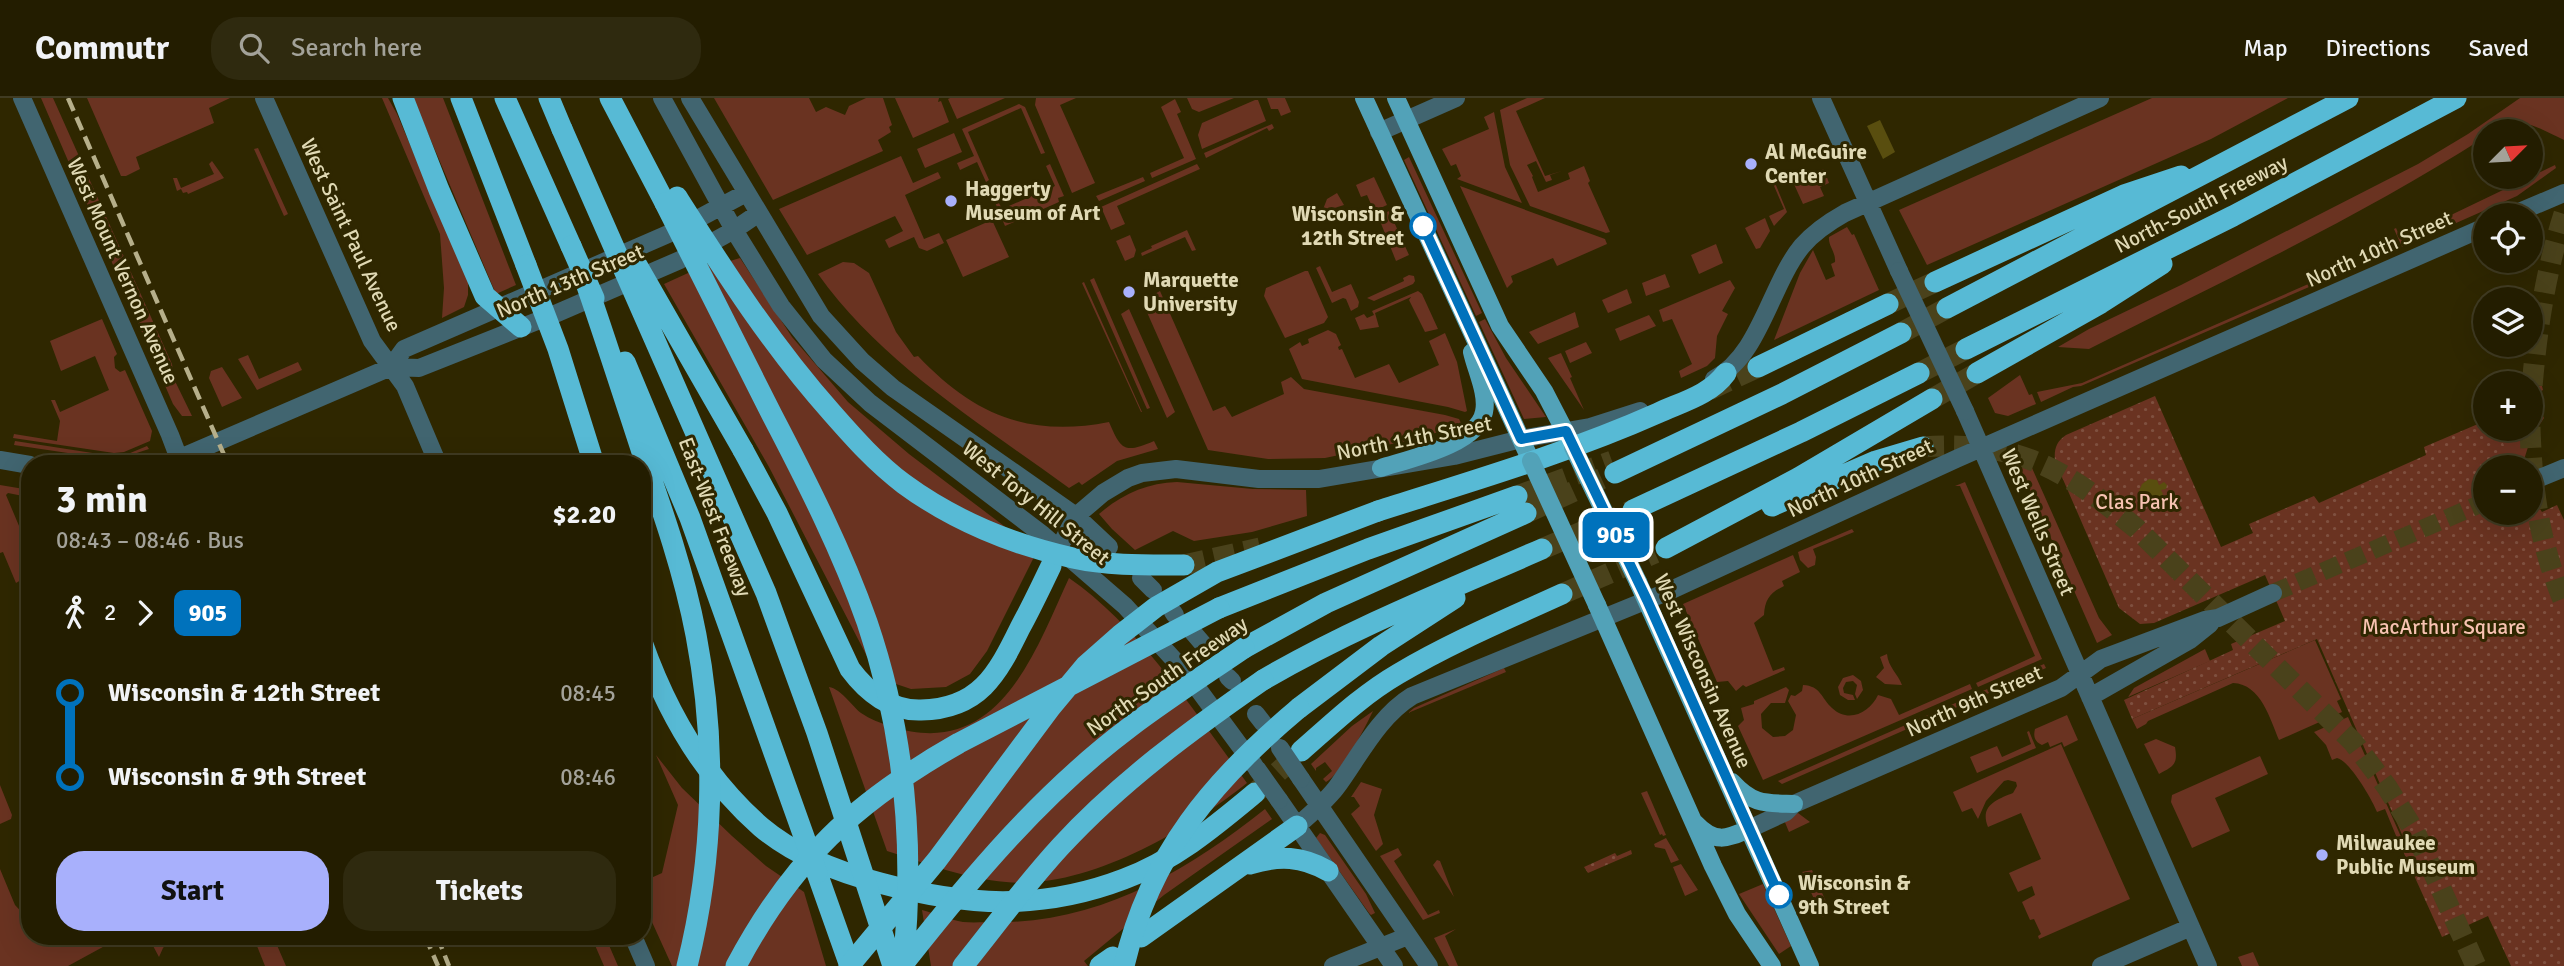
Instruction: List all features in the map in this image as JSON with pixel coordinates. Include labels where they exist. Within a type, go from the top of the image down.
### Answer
[{"type":"highway","points":[[403,98],[485,296],[521,327]]},
{"type":"highway","points":[[461,98],[558,349],[590,455]]},
{"type":"highway","name":"East-West Freeway","points":[[505,98],[587,286],[649,415],[690,518],[850,966]]},
{"type":"highway","name":"East-West Freeway","points":[[548,98],[775,617],[817,733],[892,966]]},
{"type":"highway","points":[[610,98],[671,200],[763,329],[810,389],[863,449],[901,482],[972,525],[1005,539],[1074,558],[1135,565],[1184,565]]},
{"type":"highway","points":[[625,98],[833,539],[867,621],[893,721],[905,800],[909,863],[902,966]]},
{"type":"highway","name":"North-South Freeway","points":[[1947,308],[2348,98]]},
{"type":"highway","name":"North-South Freeway","points":[[1966,349],[2233,216],[2456,98]]},
{"type":"highway","points":[[562,130],[743,450],[776,513],[850,670],[864,688],[887,702],[913,710],[937,710],[960,704],[979,692],[994,677],[1006,657],[1051,566]]},
{"type":"highway","points":[[1935,282],[2124,195],[2233,160]]},
{"type":"highway","points":[[1977,373],[2130,285],[2233,216]]},
{"type":"highway","points":[[587,286],[643,455]]},
{"type":"highway","points":[[1758,367],[1888,304]]},
{"type":"highway","points":[[1614,467],[1723,423],[1901,333]]},
{"type":"highway","points":[[850,966],[937,860],[1051,707],[1086,665],[1156,607],[1217,572],[1248,559],[1378,511],[1531,461],[1570,439],[1631,425],[1706,392],[1726,373]]},
{"type":"highway","points":[[1633,510],[1801,432],[1919,373]]},
{"type":"highway","points":[[1923,447],[1876,461],[1660,550],[1798,478],[1931,399]]},
{"type":"highway","points":[[651,479],[676,554],[697,638],[707,711],[710,810],[705,876],[687,966]]},
{"type":"highway","name":"North-South Freeway","points":[[736,966],[763,919],[797,871],[833,831],[867,802],[924,762],[1219,608],[1368,549],[1521,505],[1326,603],[1244,648],[1129,728],[1044,802],[985,864],[902,966]]},
{"type":"highway","points":[[962,966],[1053,855],[1091,815],[1196,726],[1305,655],[1542,549],[1447,603],[1381,646],[1299,708],[1226,774],[1173,842],[1112,963]]},
{"type":"highway","points":[[1286,747],[1398,674],[1473,635],[1562,594]]},
{"type":"highway","points":[[651,667],[657,684],[693,749],[718,782],[764,829],[797,851],[837,870],[924,895],[960,901],[995,902],[1035,900],[1091,890],[1124,879],[1184,850],[1255,793]]},
{"type":"highway","points":[[817,733],[912,966]]},
{"type":"highway","points":[[1141,937],[1297,826]]},
{"type":"highway","points":[[1238,868],[1260,861],[1293,857],[1328,870]]},
{"type":"highway","points":[[817,873],[841,966]]},
{"type":"main road","points":[[1364,98],[1600,612],[1688,811],[1737,914],[1772,966]]},
{"type":"main road","name":"West Wisconsin Avenue","points":[[1396,98],[1500,326],[1544,391],[1570,439],[1647,600],[1810,966]]},
{"type":"main road","points":[[1381,468],[1462,439],[1477,427],[1484,412],[1482,391],[1449,282]]},
{"type":"main road","points":[[1722,769],[1739,789],[1752,799],[1773,804],[1794,804]]},
{"type":"main road","points":[[1688,811],[1698,825],[1714,836],[1726,838],[1749,829]]},
{"type":"street","name":"West Mount Vernon Avenue","points":[[22,98],[172,455]]},
{"type":"street","name":"West Saint Paul Avenue","points":[[264,98],[372,341],[405,387],[434,455]]},
{"type":"street","name":"West Tory Hill Street","points":[[662,98],[734,230],[781,306],[824,360],[870,403],[1043,535],[1125,606],[1186,674],[1257,769],[1395,966]]},
{"type":"street","name":"West Tory Hill Street","points":[[690,98],[821,316],[862,361],[893,388],[1076,516],[1109,547]]},
{"type":"street","points":[[1379,132],[1455,98]]},
{"type":"street","name":"West Wells Street","points":[[1821,98],[1982,448],[2208,966]]},
{"type":"street","points":[[1726,373],[1748,345],[1787,268],[1802,246],[1832,220],[2100,98]]},
{"type":"street","points":[[2532,203],[2564,180]]},
{"type":"street","name":"North 13th Street","points":[[391,367],[404,349],[664,236],[722,208],[746,193]]},
{"type":"street","points":[[2541,203],[2564,193]]},
{"type":"street","name":"North 13th Street","points":[[191,455],[391,367],[419,368],[680,260],[734,230],[758,213]]},
{"type":"street","name":"North 10th Street","points":[[1297,826],[1334,790],[1386,718],[1403,701],[1600,612],[1647,600],[1982,448],[2473,232]]},
{"type":"street","name":"North 11th Street","points":[[1064,539],[1076,516],[1115,485],[1142,473],[1161,469],[1197,470],[1259,479],[1300,480],[1341,476],[1446,458],[1521,439],[1570,439]]},
{"type":"street","points":[[0,460],[21,464]]},
{"type":"street","points":[[2543,477],[2564,468]]},
{"type":"street","name":"North 9th Street","points":[[2090,697],[2190,640],[2218,618],[2273,593]]},
{"type":"street","name":"North 9th Street","points":[[1749,829],[1786,812],[1794,804],[2061,688],[2108,657],[2205,620],[2218,618]]},
{"type":"street","points":[[1286,747],[1301,779],[1319,807],[1429,966]]},
{"type":"street","points":[[2101,966],[2191,926]]},
{"type":"street","points":[[1333,966],[1408,936]]},
{"type":"street","points":[[637,945],[646,966]]},
{"type":"green space","points":[[41,98],[53,98],[172,364],[174,379],[192,416],[182,416],[173,404]]},
{"type":"green space","points":[[87,98],[230,98],[209,108],[214,123],[136,157],[140,169],[121,176]]},
{"type":"green space","points":[[382,98],[388,98],[397,114],[468,281],[468,295],[464,307],[442,318],[444,288],[440,234]]},
{"type":"green space","points":[[413,98],[443,98],[516,285],[496,294]]},
{"type":"green space","points":[[714,98],[809,98],[816,112],[826,107],[845,115],[849,106],[866,98],[883,98],[892,125],[889,127],[891,132],[878,140],[883,151],[773,200]]},
{"type":"green space","points":[[895,98],[939,98],[938,102],[941,101],[949,122],[913,138]]},
{"type":"green space","points":[[1005,98],[957,119],[948,99]]},
{"type":"green space","points":[[1036,98],[1076,98],[1060,105],[1095,183],[1072,193],[1035,105]]},
{"type":"green space","points":[[1187,98],[1234,98],[1199,112],[1192,109]]},
{"type":"green space","points":[[1267,98],[1285,98],[1291,112],[1281,116],[1278,109],[1271,109]]},
{"type":"green space","points":[[1527,98],[1545,98],[1516,111],[1545,176],[1562,171],[1550,175],[1552,180],[1546,182],[1536,161],[1527,165],[1538,192],[1570,179],[1568,173],[1584,166],[1590,181],[1588,183],[1610,232],[1606,233],[1530,206],[1510,165],[1500,110]]},
{"type":"green space","points":[[2152,98],[2288,98],[2211,139],[1927,265],[1899,210]]},
{"type":"green space","points":[[2520,98],[2564,98],[2564,140],[2543,130],[2543,119],[2490,119]]},
{"type":"green space","points":[[1175,99],[1181,112],[1177,114],[1196,159],[1152,178],[1150,173],[1184,158],[1161,107]]},
{"type":"green space","points":[[1258,100],[1266,121],[1202,149],[1198,135],[1202,123]]},
{"type":"green space","points":[[1019,104],[1025,107],[1045,153],[1041,154],[1021,108],[968,132],[989,180],[986,182],[977,162],[960,170],[957,163],[974,156],[962,129]]},
{"type":"green space","points":[[1494,112],[1505,167],[1522,203],[1457,179],[1461,176],[1456,164],[1451,166],[1442,149],[1489,129],[1484,117]]},
{"type":"green space","points":[[1272,124],[1274,128],[1269,131],[1267,128],[1206,158],[1204,153]]},
{"type":"green space","points":[[2473,131],[2473,144],[2339,222],[2089,349],[2058,347],[2418,164]]},
{"type":"green space","points":[[954,133],[962,152],[925,168],[917,149]]},
{"type":"green space","points":[[258,148],[288,214],[284,216],[254,149]]},
{"type":"green space","points":[[901,156],[913,183],[938,172],[941,178],[905,195],[924,239],[939,233],[944,243],[927,251],[919,248],[914,237],[889,248],[885,240],[903,231],[895,216],[807,255],[779,209]]},
{"type":"green space","points":[[1409,157],[1482,313],[1476,316],[1404,160]]},
{"type":"green space","points":[[212,161],[224,178],[188,194],[181,189],[177,191],[173,178],[177,178],[181,188],[214,174],[209,164]]},
{"type":"green space","points":[[1050,164],[1064,196],[1058,198],[1059,202],[1005,226],[989,188],[991,187],[1002,209],[1055,186],[1046,166]]},
{"type":"green space","points":[[1197,164],[1200,169],[1117,206],[1125,224],[1111,230],[1101,207]]},
{"type":"green space","points":[[2555,165],[2556,168],[2543,177],[2543,171]]},
{"type":"green space","points":[[1824,169],[1829,183],[1820,187],[1824,196],[1803,204],[1793,182]]},
{"type":"green space","points":[[1143,177],[1145,181],[1099,201],[1096,196]]},
{"type":"green space","points":[[1374,177],[1387,205],[1374,211],[1367,195],[1361,197],[1356,185]]},
{"type":"green space","points":[[1773,178],[1787,212],[1774,226],[1769,216],[1784,209],[1771,179]]},
{"type":"green space","points":[[1460,186],[1605,239],[1607,244],[1557,266],[1553,258],[1511,276],[1513,282],[1507,288]]},
{"type":"green space","points":[[2505,189],[2527,189],[2501,203],[2476,203]]},
{"type":"green space","points":[[1337,193],[1344,205],[1322,212],[1327,199]]},
{"type":"green space","points":[[2473,204],[2473,216],[2402,247],[2394,229],[2396,228],[2401,239]]},
{"type":"green space","points":[[1389,211],[1409,255],[1396,261],[1376,217]]},
{"type":"green space","points":[[1765,218],[1770,231],[1760,248],[1756,249],[1745,228]]},
{"type":"green space","points":[[992,220],[1009,257],[963,277],[946,240]]},
{"type":"green space","points":[[1847,227],[1852,235],[1854,234],[1879,290],[1774,340],[1800,273],[1813,250],[1826,280],[1835,276],[1831,264],[1835,262],[1835,258],[1829,237]]},
{"type":"green space","points":[[1187,230],[1196,250],[1192,251],[1185,237],[1142,256],[1141,253],[1152,248],[1151,246]]},
{"type":"green space","points":[[1130,235],[1136,250],[1134,257],[1125,261],[1116,241]]},
{"type":"green space","points":[[1716,244],[1723,263],[1699,274],[1691,255]]},
{"type":"green space","points":[[721,258],[730,261],[740,258],[792,337],[848,402],[909,454],[1037,551],[987,651],[970,674],[946,687],[911,689],[896,684],[873,668],[769,467],[664,284]]},
{"type":"green space","points":[[843,262],[854,263],[869,273],[896,332],[914,357],[918,356],[960,393],[981,407],[1004,417],[1053,427],[1109,422],[1117,439],[1125,447],[1136,447],[1154,441],[1158,449],[1117,461],[1082,485],[1079,482],[1069,488],[934,390],[872,336],[818,274]]},
{"type":"green space","points":[[1320,266],[1332,292],[1351,284],[1359,302],[1358,307],[1351,311],[1343,298],[1332,303],[1316,268]]},
{"type":"green space","points":[[2345,268],[2346,271],[2041,402],[2037,392],[2082,383]]},
{"type":"green space","points":[[1308,271],[1328,317],[1324,323],[1285,338],[1264,296],[1266,288]]},
{"type":"green space","points":[[1665,274],[1670,287],[1646,296],[1642,283]]},
{"type":"green space","points":[[1414,276],[1413,284],[1374,301],[1367,298],[1404,281],[1403,278]]},
{"type":"green space","points":[[1094,278],[1150,408],[1147,409],[1090,280]]},
{"type":"green space","points":[[1730,280],[1735,288],[1722,311],[1728,314],[1717,336],[1715,358],[1707,366],[1681,378],[1679,371],[1692,364],[1672,319],[1663,322],[1659,310]]},
{"type":"green space","points":[[1084,282],[1142,412],[1082,283]]},
{"type":"green space","points":[[1627,289],[1632,303],[1608,313],[1602,300]]},
{"type":"green space","points":[[1160,291],[1213,411],[1225,406],[1232,417],[1284,394],[1281,382],[1291,377],[1304,389],[1445,415],[1459,419],[1461,423],[1425,437],[1325,458],[1268,459],[1208,450],[1142,301]]},
{"type":"green space","points":[[1418,291],[1422,294],[1438,329],[1425,332],[1409,300],[1411,297],[1375,313],[1379,327],[1360,330],[1355,318],[1364,314],[1367,318],[1374,315],[1372,311]]},
{"type":"green space","points":[[1129,309],[1175,412],[1167,418],[1121,314]]},
{"type":"green space","points":[[1575,312],[1579,327],[1538,344],[1529,332]]},
{"type":"green space","points":[[1649,315],[1656,326],[1620,341],[1615,329]]},
{"type":"green space","points":[[102,319],[117,354],[114,357],[115,368],[120,372],[125,370],[152,431],[150,441],[124,452],[114,453],[13,438],[14,434],[57,441],[60,421],[51,400],[55,400],[60,412],[109,390],[95,356],[61,371],[50,341]]},
{"type":"green space","points":[[1485,319],[1506,358],[1546,417],[1524,419],[1479,322]]},
{"type":"green space","points":[[1328,330],[1336,334],[1341,345],[1339,350],[1342,349],[1355,378],[1389,364],[1399,383],[1439,365],[1429,341],[1445,333],[1457,362],[1467,411],[1302,379],[1289,349],[1300,342],[1302,346],[1309,343],[1308,339]]},
{"type":"green space","points":[[1586,342],[1592,353],[1570,363],[1565,351]]},
{"type":"green space","points":[[1561,353],[1572,377],[1570,378],[1584,410],[1548,358]]},
{"type":"green space","points":[[248,355],[259,379],[298,362],[302,370],[257,390],[238,359]]},
{"type":"green space","points":[[222,367],[242,398],[222,407],[209,378],[211,371]]},
{"type":"green space","points":[[2020,375],[2036,404],[2008,416],[1995,413],[1988,398]]},
{"type":"green space","name":"MacArthur Square","points":[[2155,396],[2221,547],[2253,533],[2249,524],[2314,496],[2319,503],[2426,455],[2424,447],[2473,426],[2473,441],[2502,441],[2508,455],[2473,455],[2473,525],[2543,525],[2543,512],[2557,505],[2564,520],[2564,966],[2511,966],[2488,916],[2442,937],[2402,849],[2407,846],[2317,639],[2132,719],[2124,700],[2233,650],[2231,644],[2285,621],[2265,575],[2154,623],[2140,624],[2119,608],[2055,461],[2055,449],[2066,435]]},
{"type":"green space","points":[[2469,439],[2532,441],[2526,455],[2478,455]]},
{"type":"green space","points":[[15,441],[106,455],[81,455],[14,445]]},
{"type":"green space","points":[[147,446],[149,449],[130,455],[125,455]]},
{"type":"green space","points":[[2031,452],[2032,468],[2099,618],[2112,635],[2097,643],[2018,463],[2022,456]]},
{"type":"green space","points":[[1177,482],[1253,489],[1306,490],[1307,516],[1252,532],[1194,541],[1173,531],[1135,550],[1099,514],[1135,491]]},
{"type":"green space","points":[[1965,482],[2042,659],[1978,687],[1976,683],[2035,656],[1960,486],[1955,486]]},
{"type":"green space","points":[[0,485],[21,488],[21,496],[6,495],[21,531],[21,580],[16,583],[3,552],[0,553]]},
{"type":"green space","points":[[1852,529],[1854,532],[1813,549],[1815,565],[1808,568],[1800,560],[1798,552]]},
{"type":"green space","points":[[1793,555],[1800,572],[1782,581],[1784,586],[1769,597],[1764,615],[1754,623],[1773,671],[1784,667],[1785,670],[1746,687],[1743,685],[1736,691],[1728,681],[1717,682],[1683,604]]},
{"type":"green space","points":[[1069,578],[1095,598],[1143,646],[1247,783],[1165,838],[1134,854],[1069,877],[1037,882],[976,878],[887,851],[829,687],[842,694],[861,713],[886,725],[927,733],[959,729],[985,715],[1007,694],[1025,668]]},
{"type":"green space","points":[[2315,640],[2341,699],[2337,701],[2342,712],[2279,740],[2268,713],[2257,696],[2251,689],[2233,683],[2148,721],[2137,729],[2132,719]]},
{"type":"green space","points":[[2205,649],[2210,661],[2128,697],[2134,688]]},
{"type":"green space","points":[[1887,654],[1889,663],[1902,685],[1885,684],[1876,677],[1884,668],[1880,657]]},
{"type":"green space","points":[[2044,664],[2046,668],[1782,784],[1778,781]]},
{"type":"green space","points":[[1504,668],[1506,672],[1408,713],[1414,708]]},
{"type":"green space","points":[[1853,675],[1861,681],[1863,690],[1857,699],[1857,685],[1853,681],[1846,682],[1844,693],[1853,695],[1855,700],[1848,700],[1840,695],[1838,687],[1843,678]]},
{"type":"green space","points":[[1970,684],[1972,689],[1763,780],[1738,726],[1744,720],[1741,708],[1786,687],[1789,690],[1785,703],[1771,703],[1761,714],[1762,728],[1773,737],[1785,736],[1793,730],[1796,715],[1788,701],[1791,695],[1795,696],[1802,691],[1803,685],[1817,690],[1832,708],[1845,715],[1864,711],[1878,695],[1891,699],[1899,715]]},
{"type":"green space","points":[[1373,711],[1346,760],[1326,782],[1323,779],[1332,771],[1325,762],[1316,768],[1316,771],[1311,764],[1352,726]]},
{"type":"green space","points":[[2067,715],[2078,740],[2064,747],[2062,742],[2050,747],[2048,742],[2042,745],[2036,741],[2035,729]]},
{"type":"green space","points":[[2348,717],[2402,839],[2399,843],[2385,809],[2377,812],[2348,765],[2337,758],[2332,760],[2326,745],[2314,732]]},
{"type":"green space","points":[[2029,731],[2036,748],[1977,773],[1970,757],[1997,746],[2002,757],[2031,744],[2027,732]]},
{"type":"green space","points":[[2156,739],[2175,747],[2176,753],[2174,764],[2159,774],[2144,744]]},
{"type":"green space","points":[[2061,744],[2130,899],[2039,939],[2041,934],[2034,919],[2030,920],[2022,902],[2035,895],[2032,886],[2018,892],[2009,873],[2041,859],[2021,813],[1988,827],[1986,819],[1988,808],[2013,793],[2016,782],[2004,781],[1986,801],[1978,819],[1972,808],[1962,812],[1953,792]]},
{"type":"green space","points":[[656,755],[682,788],[732,836],[766,866],[804,892],[826,966],[672,966],[651,920],[651,878],[662,873],[678,805]]},
{"type":"green space","points":[[2260,756],[2268,774],[2215,798],[2230,831],[2192,848],[2171,802],[2172,795]]},
{"type":"green space","points":[[1361,782],[1382,789],[1374,815],[1383,844],[1376,851],[1351,814],[1360,806],[1354,797],[1351,797]]},
{"type":"green space","points":[[0,785],[12,815],[11,819],[0,824]]},
{"type":"green space","points":[[1647,791],[1666,835],[1660,835],[1641,793]]},
{"type":"green space","points":[[1265,809],[1272,819],[1164,895],[1084,961],[1088,966],[931,966],[922,910],[963,922],[1033,920],[1070,914],[1139,890],[1172,873]]},
{"type":"green space","points":[[1798,813],[1810,822],[1789,832],[1784,820]]},
{"type":"green space","points":[[1320,833],[1325,835],[1366,894],[1375,913],[1369,913],[1316,838]]},
{"type":"green space","points":[[1666,838],[1679,860],[1671,863],[1665,849],[1655,847],[1654,844]]},
{"type":"green space","points":[[1398,848],[1402,855],[1394,861],[1428,915],[1439,910],[1440,913],[1423,920],[1380,856]]},
{"type":"green space","points":[[1631,850],[1632,854],[1588,873],[1584,867],[1615,853],[1617,856]]},
{"type":"green space","points":[[1437,860],[1440,861],[1454,897],[1433,865]]},
{"type":"green space","points":[[1681,864],[1698,890],[1685,896],[1673,867]]},
{"type":"green space","points":[[0,869],[15,905],[21,911],[21,945],[106,945],[68,966],[0,966]]},
{"type":"green space","points":[[1812,870],[1831,913],[1822,917],[1802,872]]},
{"type":"green space","points":[[1763,884],[1791,946],[1779,954],[1739,894]]},
{"type":"green space","points":[[1456,929],[1445,936],[1458,966],[1449,966],[1434,938]]},
{"type":"green space","points":[[153,945],[166,945],[163,948],[159,957]]},
{"type":"green space","points":[[257,945],[277,945],[286,966],[265,966]]},
{"type":"green space","points":[[595,945],[609,945],[618,966],[604,966]]},
{"type":"green space","points":[[2253,952],[2259,966],[2242,966],[2238,957]]},
{"type":"shaded area","points":[[1880,120],[1895,152],[1883,159],[1867,126]]},
{"type":"shaded area","points":[[2149,479],[2157,480],[2159,485],[2164,482],[2167,485],[2166,489],[2161,490],[2163,494],[2158,501],[2151,503],[2142,499],[2139,491],[2142,484]]},
{"type":"tunnel","points":[[2534,371],[2550,263],[2564,214]]},
{"type":"tunnel","points":[[1888,304],[1935,282]]},
{"type":"tunnel","points":[[1901,333],[1947,308]]},
{"type":"tunnel","points":[[1919,373],[1966,349]]},
{"type":"tunnel","points":[[1709,390],[1758,367]]},
{"type":"tunnel","points":[[1932,399],[1977,373]]},
{"type":"tunnel","points":[[2531,441],[2538,516],[2548,558],[2564,602]]},
{"type":"tunnel","points":[[1923,447],[1987,449],[2014,454],[2039,463],[2087,490],[2137,529],[2353,742],[2387,787],[2415,832],[2476,966]]},
{"type":"tunnel","points":[[1517,496],[1612,461]]},
{"type":"tunnel","points":[[1526,513],[1603,478]]},
{"type":"tunnel","points":[[2273,593],[2473,507]]},
{"type":"tunnel","points":[[1542,549],[1633,510]]},
{"type":"tunnel","points":[[1184,565],[1260,548]]},
{"type":"tunnel","points":[[1562,594],[1655,553]]},
{"type":"tunnel","points":[[1255,793],[1301,751]]},
{"type":"railway","points":[[68,98],[224,455]]},
{"type":"railway","points":[[429,945],[438,966]]},
{"type":"railway","points":[[441,945],[449,966]]},
{"type":"bus line","name":"905","points":[[1423,226],[1521,439],[1566,431],[1647,600],[1779,895]]},
{"type":"place","name":"Al McGuire Center","points":[[1751,164]]},
{"type":"place","name":"Haggerty Museum of Art","points":[[951,201]]},
{"type":"place","name":"Wisconsin & 12th Street","points":[[1423,226]]},
{"type":"place","name":"Marquette University","points":[[1129,292]]},
{"type":"place","name":"Milwaukee Public Museum","points":[[2322,855]]},
{"type":"place","name":"Wisconsin & 9th Street","points":[[1779,895]]},
{"type":"park label","name":"Clas Park","points":[[2137,502]]}]
